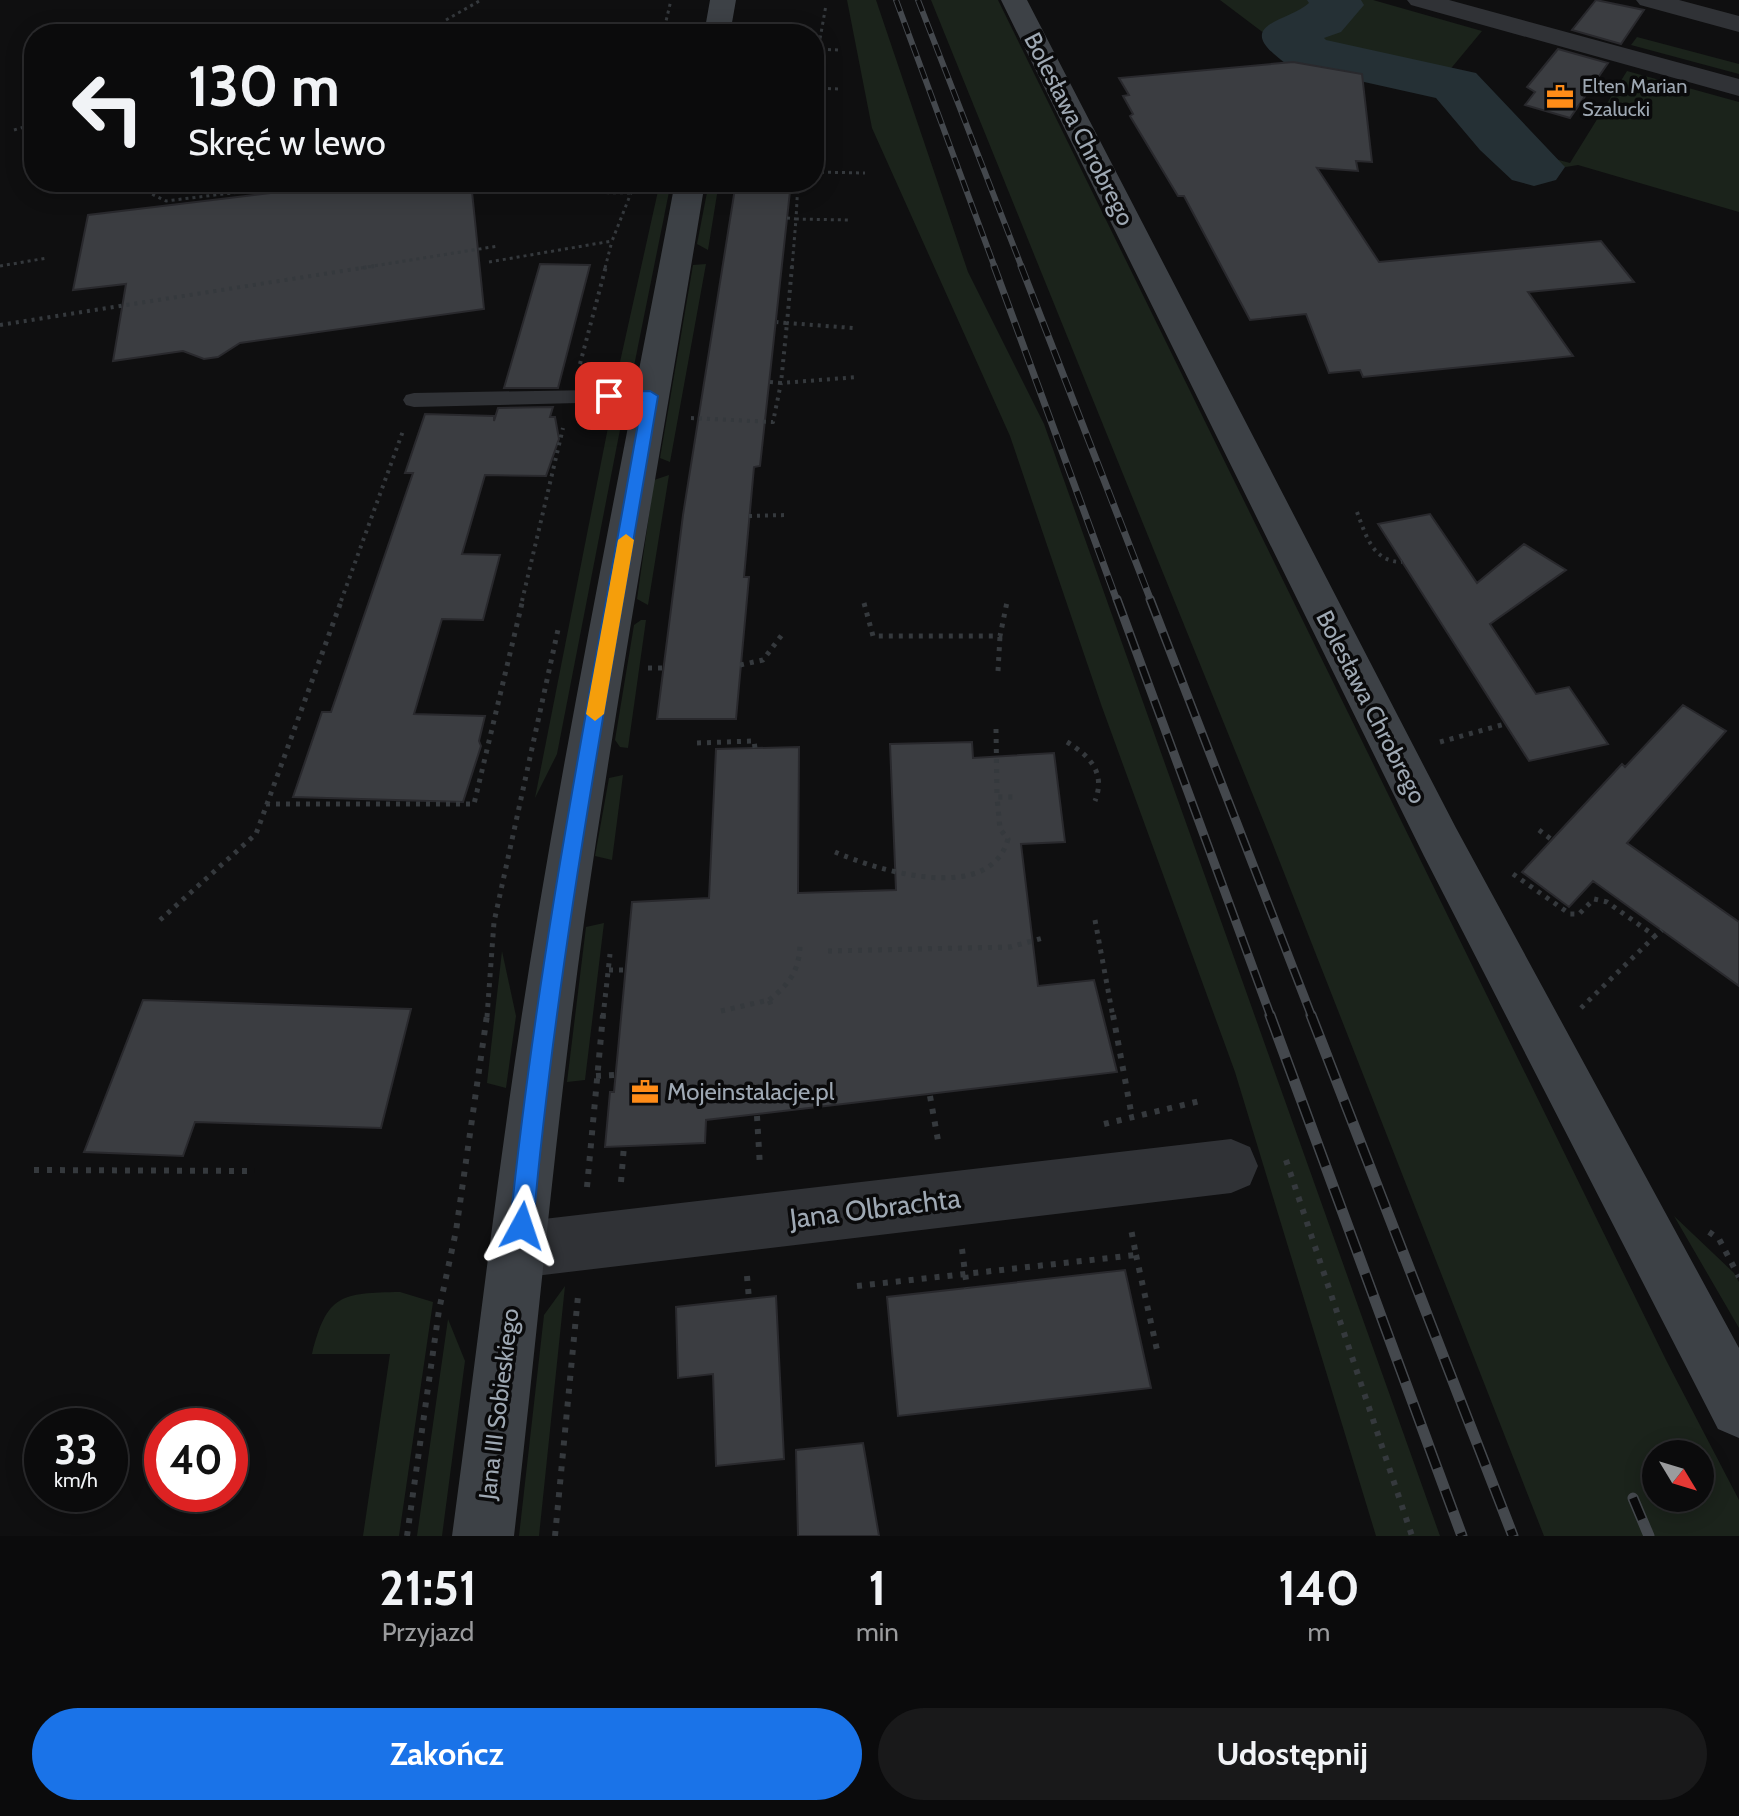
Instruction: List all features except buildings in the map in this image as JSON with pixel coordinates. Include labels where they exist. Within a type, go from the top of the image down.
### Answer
[{"type":"street","points":[[719,24],[723,0]]},
{"type":"street","name":"Bolesława Chrobrego","points":[[1014,0],[1440,842],[1739,1408]]},
{"type":"street","points":[[1420,0],[1739,88]]},
{"type":"street","points":[[1649,0],[1739,24]]},
{"type":"street","name":"Jana III Sobieskiego","points":[[483,1536],[534,1101],[564,899],[688,192]]},
{"type":"street","name":"Jana Olbrachta","points":[[518,1250],[1231,1166]]},
{"type":"lane","points":[[414,400],[650,396]]},
{"type":"path","points":[[446,20],[481,0]]},
{"type":"path","points":[[665,24],[671,0]]},
{"type":"path","points":[[822,24],[826,5]]},
{"type":"path","points":[[824,49],[840,50]]},
{"type":"path","points":[[824,88],[839,89]]},
{"type":"path","points":[[14,130],[24,127]]},
{"type":"path","points":[[824,172],[865,173]]},
{"type":"path","points":[[148,192],[166,201],[239,192]]},
{"type":"path","points":[[266,804],[474,804],[571,397],[612,241],[631,193],[570,192]]},
{"type":"path","points":[[686,418],[773,422],[781,383],[797,192]]},
{"type":"path","points":[[787,218],[849,220]]},
{"type":"path","points":[[489,262],[612,241]]},
{"type":"path","points":[[0,325],[498,246]]},
{"type":"path","points":[[0,266],[47,258]]},
{"type":"path","points":[[777,322],[853,328]]},
{"type":"path","points":[[770,382],[858,377]]},
{"type":"path","points":[[160,920],[256,834],[414,400]]},
{"type":"path","points":[[1357,512],[1372,547],[1381,559],[1389,564],[1402,562]]},
{"type":"path","points":[[749,516],[786,515]]},
{"type":"path","points":[[998,671],[1000,636],[1007,602]]},
{"type":"path","points":[[864,603],[873,636],[1000,636]]},
{"type":"path","points":[[407,1536],[439,1310],[456,1231],[476,1101],[491,982],[494,922],[561,617]]},
{"type":"path","points":[[740,665],[763,660],[784,632]]},
{"type":"path","points":[[647,668],[663,668]]},
{"type":"path","points":[[1429,745],[1505,724]]},
{"type":"path","points":[[835,852],[878,870],[942,878],[995,867],[1008,852],[1008,839],[1000,829],[996,729]]},
{"type":"path","points":[[697,743],[754,741],[755,748]]},
{"type":"path","points":[[1067,742],[1088,755],[1100,775],[1100,792],[1095,801]]},
{"type":"path","points":[[997,797],[1015,797]]},
{"type":"path","points":[[1539,830],[1552,840]]},
{"type":"path","points":[[1506,869],[1570,914],[1579,914],[1594,899],[1607,902],[1655,936]]},
{"type":"path","points":[[1095,920],[1132,1117]]},
{"type":"path","points":[[1573,1015],[1662,930]]},
{"type":"path","points":[[828,951],[1010,947],[1043,938]]},
{"type":"path","points":[[721,1011],[770,1004],[795,977],[801,963],[800,943]]},
{"type":"path","points":[[609,970],[627,970]]},
{"type":"path","points":[[596,1076],[616,1075]]},
{"type":"path","points":[[930,1096],[940,1151]]},
{"type":"path","points":[[757,1116],[761,1173]]},
{"type":"path","points":[[620,1191],[624,1146]]},
{"type":"path","points":[[1286,1160],[1412,1536]]},
{"type":"path","points":[[34,1170],[255,1171]]},
{"type":"path","points":[[1129,1219],[1157,1350]]},
{"type":"path","points":[[961,1243],[967,1288]]},
{"type":"path","points":[[857,1286],[1136,1255]]},
{"type":"path","points":[[555,1536],[579,1283]]},
{"type":"shaded area","points":[[847,0],[876,0],[968,272],[1044,424],[1440,1536],[1376,1536],[1235,1072],[1102,707],[1010,436],[872,128]]},
{"type":"shaded area","points":[[931,0],[998,0],[1708,1440],[1642,1440],[1642,1512],[1714,1512],[1714,1452],[1739,1500],[1739,1536],[1544,1536],[1270,837]]},
{"type":"shaded area","points":[[1220,0],[1373,0],[1482,31],[1448,72],[1478,82],[1511,137],[1540,155],[1570,163],[1627,71],[1739,102],[1739,212],[1578,165],[1535,172],[1456,95],[1419,84],[1305,64]]},
{"type":"shaded area","points":[[1637,37],[1739,64],[1739,74],[1631,45]]},
{"type":"shaded area","points":[[658,192],[669,192],[630,386],[614,389]]},
{"type":"shaded area","points":[[707,192],[717,192],[708,250],[697,244]]},
{"type":"shaded area","points":[[706,264],[670,462],[660,458],[693,265]]},
{"type":"shaded area","points":[[613,402],[625,404],[557,754],[535,798]]},
{"type":"shaded area","points":[[669,475],[648,605],[637,599],[654,480]]},
{"type":"shaded area","points":[[646,620],[628,748],[620,747],[615,740],[634,625]]},
{"type":"shaded area","points":[[623,775],[612,860],[595,856],[609,778]]},
{"type":"shaded area","points":[[604,923],[585,1080],[567,1082],[586,927]]},
{"type":"shaded area","points":[[502,951],[516,1016],[506,1088],[487,1083]]},
{"type":"shaded area","points":[[1674,1216],[1734,1273],[1739,1282],[1739,1328]]},
{"type":"shaded area","points":[[565,1286],[539,1536],[519,1536],[544,1315]]},
{"type":"shaded area","points":[[400,1292],[433,1302],[399,1536],[363,1536],[390,1354],[312,1354],[324,1319],[340,1301],[363,1294]]},
{"type":"shaded area","points":[[448,1319],[465,1361],[442,1536],[417,1536]]},
{"type":"waterway","points":[[1334,0],[1337,5],[1322,20],[1291,32],[1292,42],[1308,53],[1456,85],[1501,137],[1534,167]]},
{"type":"railway","points":[[896,0],[995,268]]},
{"type":"railway","points":[[918,0],[1022,268]]},
{"type":"railway","points":[[994,266],[1117,601]]},
{"type":"railway","points":[[1021,266],[1151,601]]},
{"type":"railway","points":[[1117,599],[1271,1017]]},
{"type":"railway","points":[[1150,599],[1312,1017]]},
{"type":"railway","points":[[1270,1015],[1462,1536]]},
{"type":"railway","points":[[1311,1015],[1513,1536]]},
{"type":"railway","points":[[1633,1498],[1649,1536]]},
{"type":"slow traffic","points":[[595,714],[626,540]]},
{"type":"place","name":"Elten Marian Szalucki","points":[[1560,97]]},
{"type":"place","name":"Mojeinstalacje.pl","points":[[645,1092]]},
{"type":"route","points":[[522,1226],[534,1101],[562,912],[650,396],[609,396]]}]
